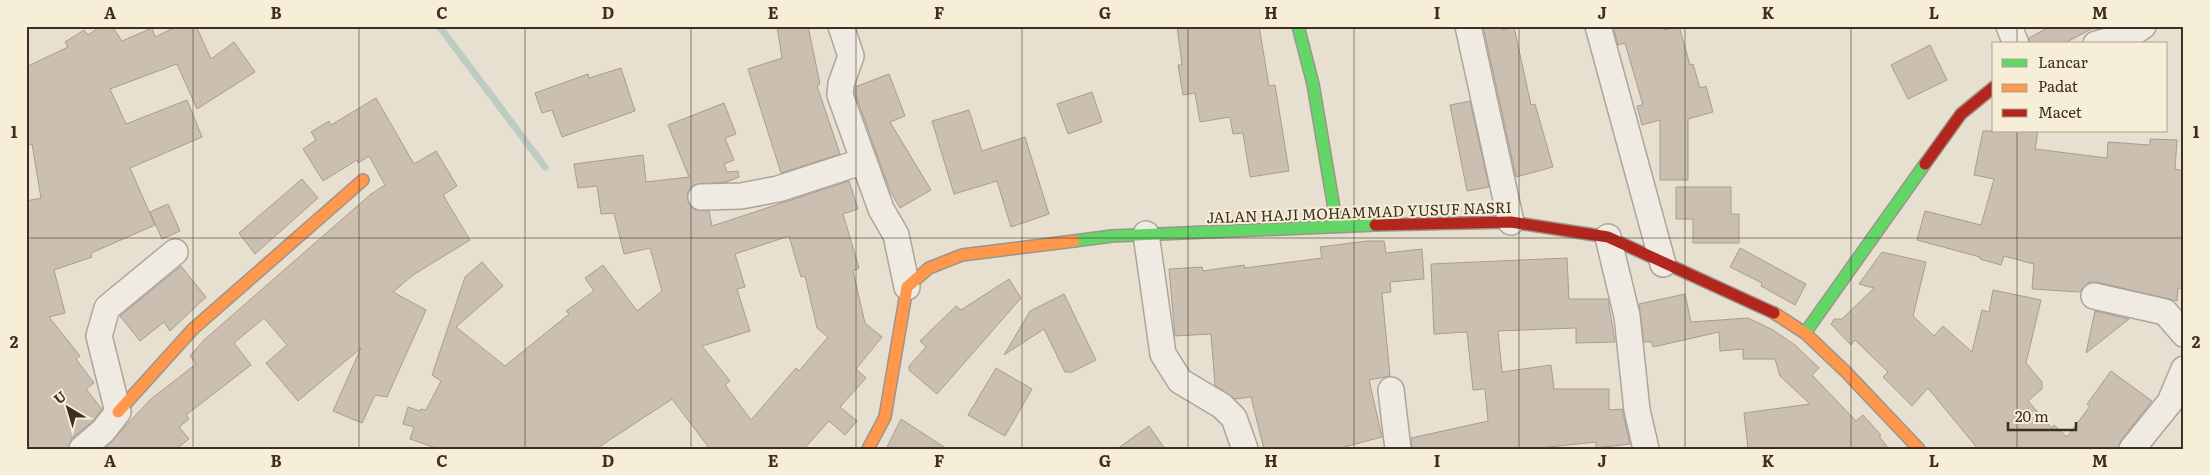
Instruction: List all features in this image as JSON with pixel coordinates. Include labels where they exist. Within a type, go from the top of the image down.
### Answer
[{"type":"street","points":[[841,26],[851,56],[841,84],[840,95],[881,209],[896,234],[907,287],[885,417],[868,449]]},
{"type":"street","points":[[1298,26],[1313,84],[1337,226]]},
{"type":"street","points":[[1468,26],[1511,222]]},
{"type":"street","points":[[1598,26],[1663,264]]},
{"type":"street","points":[[2009,26],[2015,42]]},
{"type":"street","points":[[2104,42],[2130,35],[2143,26]]},
{"type":"street","points":[[1804,333],[1961,114],[1992,89]]},
{"type":"street","points":[[701,197],[741,196],[778,190],[864,161]]},
{"type":"street","points":[[82,449],[103,431],[193,329],[363,180]]},
{"type":"street","name":"JALAN HAJI MOHAMMAD YUSUF NASRI","points":[[907,287],[929,268],[962,255],[1112,236],[1337,226],[1511,222],[1608,237],[1663,264],[1781,316],[1804,333],[1846,372],[1919,449]]},
{"type":"street","points":[[1146,234],[1163,354],[1180,381],[1222,406],[1234,418],[1245,449]]},
{"type":"street","points":[[1608,237],[1627,316],[1637,410],[1646,449]]},
{"type":"street","points":[[118,412],[99,336],[107,308],[175,252]]},
{"type":"street","points":[[2094,296],[2165,312],[2184,334]]},
{"type":"street","points":[[2132,449],[2170,402],[2184,369]]},
{"type":"street","points":[[1391,390],[1398,449]]},
{"type":"building","points":[[101,26],[112,26],[122,41],[152,28],[155,37],[178,26],[196,26],[211,59],[234,42],[255,72],[197,109],[177,64],[110,89],[126,124],[187,100],[202,137],[130,168],[155,225],[91,253],[92,257],[54,270],[65,313],[49,317],[80,356],[76,359],[94,383],[86,389],[102,409],[93,421],[72,438],[68,449],[26,449],[26,201],[41,198],[32,144],[26,146],[26,67],[68,47],[65,42],[84,30],[88,35]]},
{"type":"building","points":[[777,26],[808,26],[820,84],[817,86],[840,154],[781,173],[748,69],[782,58]]},
{"type":"building","points":[[1177,26],[1259,26],[1269,86],[1275,85],[1289,171],[1250,177],[1243,133],[1233,134],[1230,117],[1200,122],[1195,93],[1183,95],[1178,65],[1182,65]]},
{"type":"building","points":[[1483,26],[1502,26],[1502,30],[1514,27],[1531,105],[1535,104],[1553,167],[1516,177]]},
{"type":"building","points":[[1613,26],[1664,26],[1664,30],[1679,26],[1690,65],[1693,64],[1700,88],[1706,86],[1713,112],[1688,119],[1688,180],[1660,180],[1660,120],[1642,125],[1637,106],[1643,105],[1625,43],[1618,45]]},
{"type":"building","points":[[2051,26],[2097,26],[2067,42],[2030,42],[2029,38]]},
{"type":"building","points":[[1930,45],[1947,80],[1908,99],[1891,65]]},
{"type":"building","points":[[621,68],[635,111],[562,137],[552,110],[542,113],[535,93],[588,74],[589,78]]},
{"type":"building","points":[[889,74],[905,116],[890,122],[931,190],[900,208],[890,191],[855,93],[855,87]]},
{"type":"building","points":[[1092,92],[1102,122],[1068,134],[1057,104]]},
{"type":"building","points":[[376,98],[414,164],[436,151],[457,186],[443,195],[470,240],[413,275],[393,292],[426,310],[387,397],[375,395],[362,423],[333,411],[361,348],[298,401],[266,363],[287,345],[264,318],[234,343],[251,365],[186,415],[189,419],[179,427],[189,439],[176,449],[104,449],[151,399],[196,364],[190,356],[204,340],[371,194],[385,185],[369,156],[358,163],[357,160],[323,181],[303,149],[316,140],[311,132],[329,121],[331,125]]},
{"type":"building","points":[[1470,101],[1489,187],[1467,191],[1450,105]]},
{"type":"building","points":[[724,103],[736,134],[725,138],[734,160],[724,164],[727,172],[738,171],[739,177],[726,182],[694,185],[689,190],[687,197],[689,204],[694,209],[709,211],[712,226],[849,181],[858,209],[843,214],[859,268],[853,271],[865,323],[882,337],[856,369],[866,378],[840,407],[857,421],[845,435],[829,421],[804,449],[710,449],[672,399],[596,449],[439,449],[410,439],[414,427],[403,424],[408,407],[420,411],[421,409],[426,410],[441,381],[432,375],[465,277],[482,262],[503,286],[456,327],[505,366],[569,314],[566,311],[594,291],[585,278],[603,265],[637,311],[662,291],[650,248],[624,254],[614,213],[601,214],[597,186],[578,188],[574,164],[643,155],[646,182],[689,177],[668,125]],"holes":[[[789,236],[801,277],[805,276],[817,328],[828,337],[799,371],[796,368],[751,420],[725,385],[730,381],[702,346],[750,331],[737,289],[745,287],[735,254]]]},
{"type":"building","points":[[969,110],[982,151],[1025,137],[1049,214],[1011,227],[997,181],[954,194],[932,121]]},
{"type":"building","points":[[1983,131],[2038,132],[2035,149],[2107,158],[2108,142],[2150,145],[2150,139],[2177,140],[2175,169],[2184,171],[2184,289],[2178,288],[2177,301],[2097,282],[2089,282],[2080,292],[2032,289],[2034,264],[2004,256],[2001,265],[1980,259],[1980,257],[1917,240],[1925,211],[1981,225],[1994,179],[1974,175]]},
{"type":"building","points":[[302,179],[318,198],[255,254],[239,233]]},
{"type":"building","points":[[1676,187],[1731,187],[1731,214],[1739,214],[1739,243],[1693,243],[1693,219],[1676,219]]},
{"type":"building","points":[[168,204],[180,231],[162,239],[150,212]]},
{"type":"building","points":[[1367,241],[1384,241],[1386,253],[1422,249],[1424,279],[1390,282],[1391,292],[1382,293],[1390,376],[1369,380],[1382,437],[1337,449],[1264,449],[1251,397],[1235,399],[1215,385],[1211,334],[1175,336],[1169,269],[1202,267],[1203,271],[1244,265],[1245,268],[1322,258],[1320,247]]},
{"type":"building","points":[[1740,248],[1806,284],[1795,305],[1761,286],[1762,283],[1730,267]]},
{"type":"building","points":[[1882,252],[1926,262],[1913,316],[1934,336],[1943,326],[1972,352],[1982,310],[1989,312],[1993,290],[2041,300],[2026,363],[2042,382],[2042,389],[2028,401],[2052,428],[2054,425],[2067,437],[2090,406],[2087,404],[2111,371],[2152,401],[2121,440],[2118,449],[1978,449],[1928,388],[1912,406],[1883,377],[1888,372],[1855,340],[1851,345],[1831,324],[1834,319],[1842,319],[1874,288],[1859,284]]},
{"type":"building","points":[[1567,258],[1569,299],[1608,299],[1615,342],[1576,343],[1576,328],[1498,331],[1502,372],[1551,365],[1554,389],[1609,389],[1609,410],[1622,409],[1630,444],[1596,448],[1596,442],[1530,449],[1412,449],[1411,438],[1488,421],[1485,389],[1473,390],[1467,332],[1434,334],[1431,264]]},
{"type":"building","points":[[181,266],[206,297],[170,331],[164,322],[140,341],[120,316]]},
{"type":"building","points":[[1009,279],[1021,298],[937,394],[909,370],[909,366],[926,347],[920,341],[956,306],[961,310]]},
{"type":"building","points":[[1064,294],[1096,360],[1072,372],[1065,372],[1044,329],[1004,355],[1030,311]]},
{"type":"building","points":[[1685,294],[1691,322],[1748,318],[1773,330],[1795,345],[1819,368],[1812,375],[1856,421],[1863,415],[1881,435],[1879,436],[1889,449],[1748,449],[1744,413],[1810,404],[1780,376],[1775,359],[1743,359],[1743,349],[1720,351],[1719,332],[1653,347],[1652,342],[1644,342],[1639,304]]},
{"type":"building","points":[[2095,311],[2129,319],[2086,353]]},
{"type":"building","points":[[996,368],[1032,389],[1005,436],[968,415]]},
{"type":"building","points":[[901,419],[947,449],[886,449]]},
{"type":"building","points":[[1149,426],[1165,449],[1117,449]]},
{"type":"waterway","points":[[439,26],[545,167]]},
{"type":"traffic: fast","points":[[1298,26],[1313,84],[1337,226]]},
{"type":"traffic: fast","points":[[1805,333],[1925,164]]},
{"type":"traffic: fast","points":[[1074,241],[1112,236],[1375,225]]},
{"type":"traffic: slow","points":[[118,412],[193,329],[363,180]]},
{"type":"traffic: slow","points":[[868,449],[885,417],[907,287],[929,268],[962,255],[1074,241]]},
{"type":"traffic: slow","points":[[1774,313],[1805,333],[1846,372],[1919,449]]},
{"type":"traffic: jam","points":[[1925,164],[1961,114],[1992,89]]},
{"type":"traffic: jam","points":[[1375,225],[1511,222],[1608,237],[1774,313]]}]
